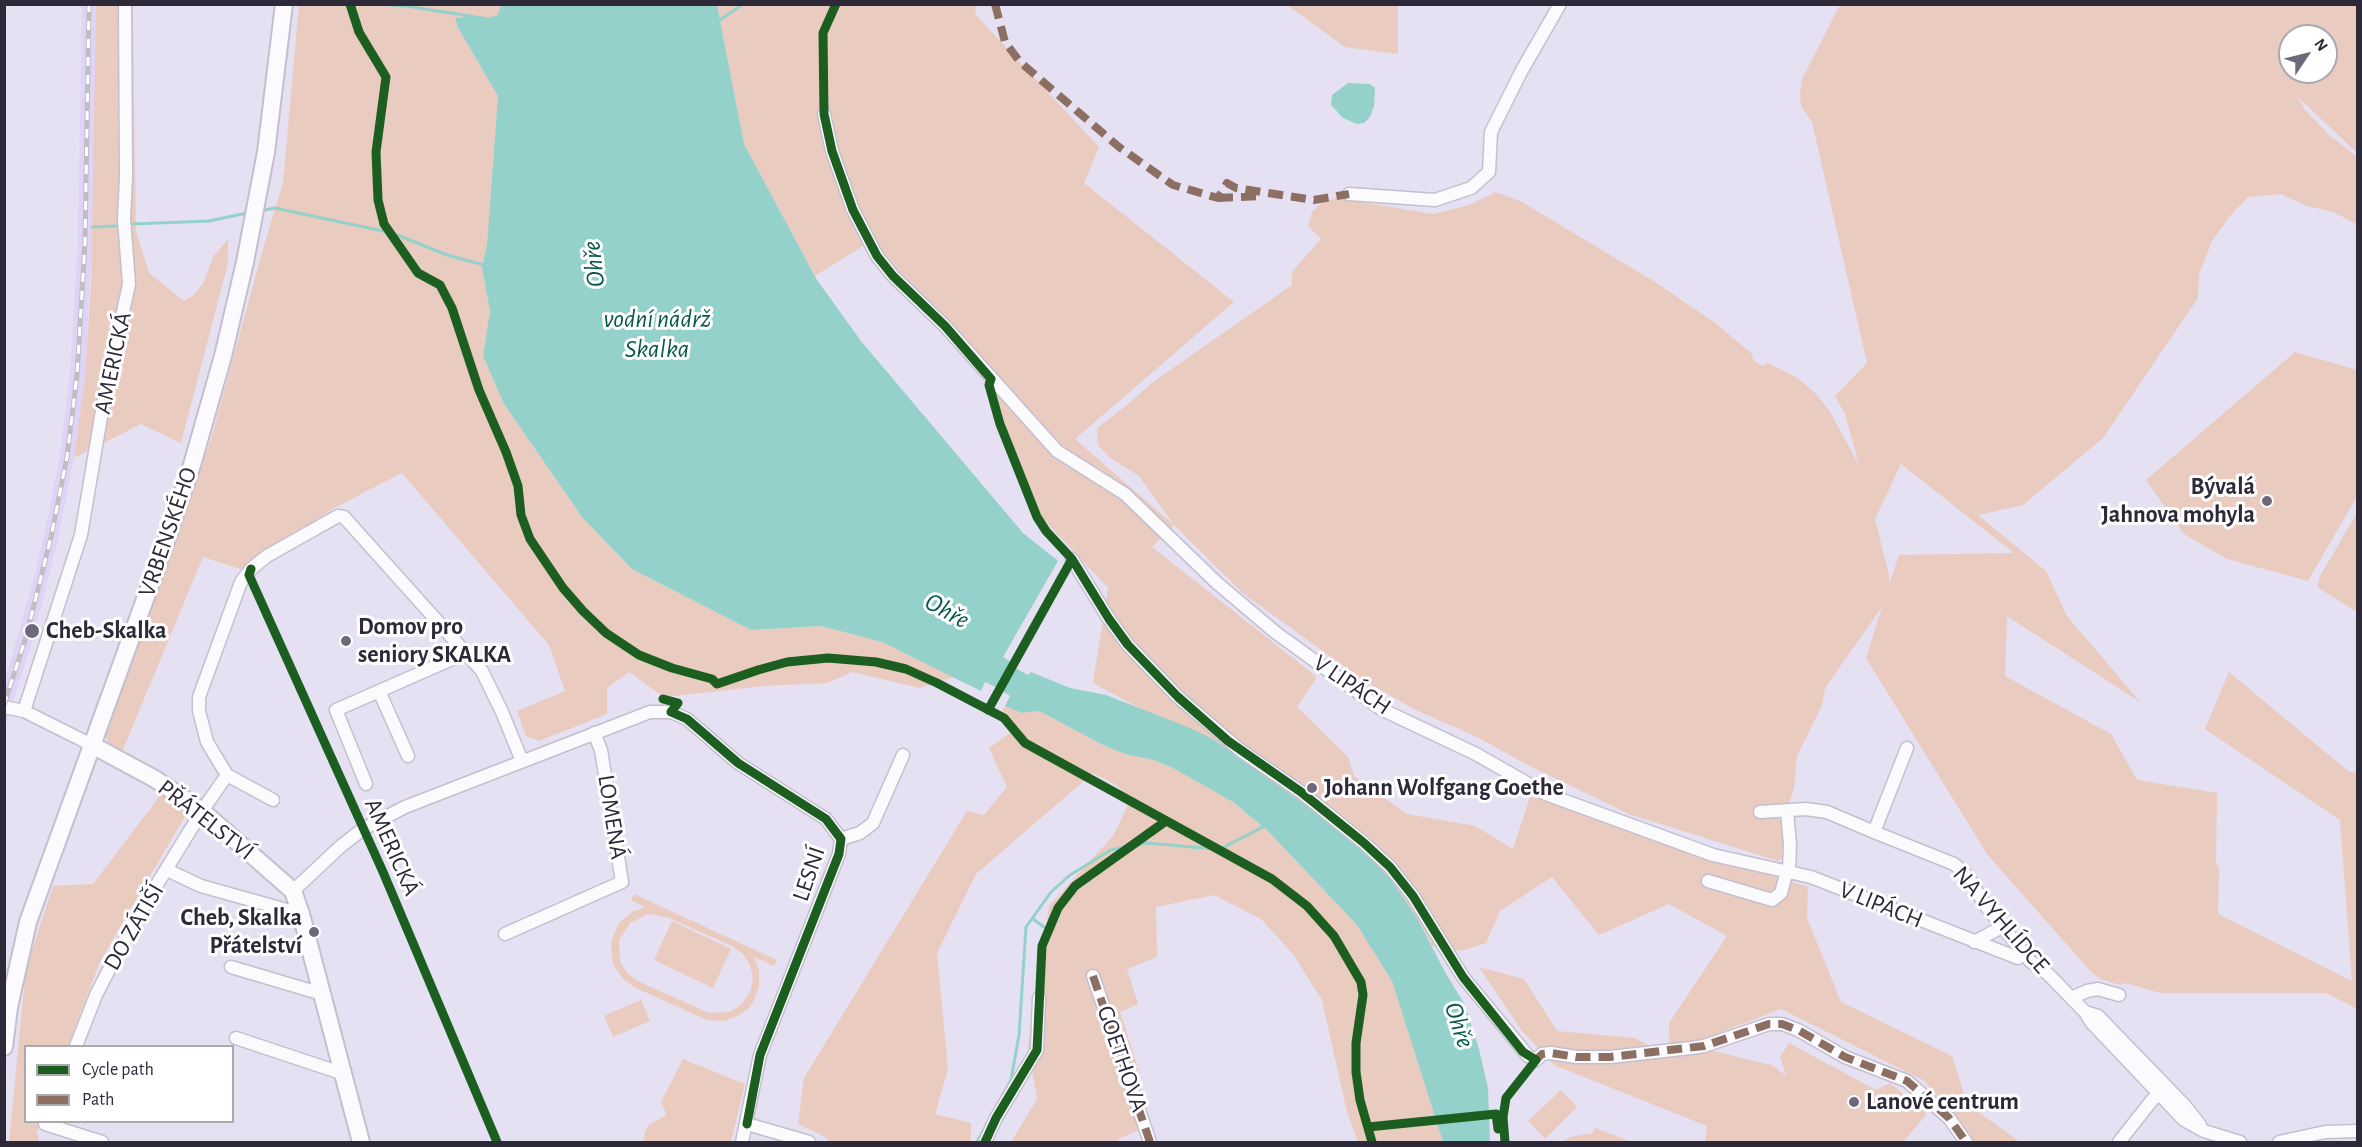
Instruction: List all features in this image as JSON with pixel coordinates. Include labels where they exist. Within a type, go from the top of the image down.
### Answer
[{"type":"main road","name":"VRBENSKÉHO","points":[[4,1047],[28,922],[192,465],[223,356],[246,262],[267,152],[284,4]]},
{"type":"main road","name":"PŘÁTELSTVÍ","points":[[92,745],[155,779],[202,811],[293,891],[361,1143]]},
{"type":"street","name":"AMERICKÁ","points":[[24,711],[81,535],[104,405],[129,284],[124,219],[125,4]]},
{"type":"street","points":[[1349,194],[1435,200],[1471,188],[1489,172],[1491,132],[1521,72],[1560,4]]},
{"type":"street","name":"V LIPÁCH","points":[[824,114],[832,151],[853,210],[877,256],[893,276],[945,326],[1058,451],[1125,494],[1217,583],[1275,632],[1381,709],[1476,754],[1546,794],[1713,855],[1811,877],[2018,958]]},
{"type":"street","points":[[273,800],[227,775],[207,742],[199,711],[199,697],[241,582],[250,569],[267,556],[332,518],[344,517],[466,653],[489,684],[522,761]]},
{"type":"street","points":[[1072,559],[1128,645],[1178,697],[1234,746],[1301,792],[1390,867],[1413,896],[1463,977],[1523,1052],[1536,1060],[1542,1054],[1551,1053],[1576,1057],[1610,1057],[1704,1046],[1769,1024],[1782,1024],[1798,1030],[1845,1057],[1906,1081],[1949,1118],[1966,1143]]},
{"type":"street","points":[[366,784],[336,710],[466,653]]},
{"type":"street","points":[[379,691],[408,756]]},
{"type":"street","points":[[4,707],[24,711],[92,745]]},
{"type":"street","name":"LESNÍ","points":[[293,891],[341,846],[374,822],[405,807],[650,712],[671,712],[687,718],[738,763],[826,819],[841,839],[839,854],[760,1055],[742,1143]]},
{"type":"street","name":"LOMENÁ","points":[[505,934],[622,882],[601,750],[594,733]]},
{"type":"street","points":[[1874,832],[1907,748]]},
{"type":"street","name":"LESNÍ","points":[[841,839],[860,833],[873,823],[903,755]]},
{"type":"street","name":"DO ZÁTIŠÍ","points":[[77,1045],[96,995],[132,925],[202,811],[227,775]]},
{"type":"street","name":"NA VYHLÍDCE","points":[[1760,812],[1806,809],[1827,812],[1954,864],[1968,877],[1986,906],[2030,961],[2048,974],[2085,1012],[2091,1022],[2163,1091],[2184,1120],[2204,1137],[2240,1143]]},
{"type":"street","points":[[1708,881],[1772,900],[1781,893],[1788,871],[1790,844],[1787,811]]},
{"type":"street","name":"PŘÁTELSTVÍ","points":[[167,870],[201,886],[301,914]]},
{"type":"street","points":[[1974,942],[2002,927]]},
{"type":"street","points":[[231,968],[322,994]]},
{"type":"street","name":"GOETHOVA","points":[[1094,976],[1150,1143]]},
{"type":"street","points":[[2071,998],[2087,990],[2098,989],[2119,995]]},
{"type":"street","points":[[985,1143],[996,1118],[1037,1050],[1039,998]]},
{"type":"street","points":[[236,1038],[344,1074]]},
{"type":"street","points":[[2119,1143],[2163,1091]]},
{"type":"street","points":[[46,1123],[102,1143]]},
{"type":"street","points":[[747,1124],[809,1143]]},
{"type":"street","points":[[2279,1143],[2325,1132],[2358,1131]]},
{"type":"shaded area","points":[[82,5],[96,5],[92,243],[85,376],[74,458],[58,539],[33,639],[5,727],[5,680],[44,536],[60,456],[70,374],[78,243]]},
{"type":"shaded area","points":[[96,5],[133,5],[136,231],[149,273],[184,301],[194,295],[204,282],[213,257],[228,239],[228,263],[181,443],[141,424],[74,458],[85,376],[91,286]]},
{"type":"shaded area","points":[[299,5],[501,5],[499,15],[483,19],[473,16],[455,18],[458,28],[498,96],[487,244],[482,267],[490,311],[483,356],[504,404],[582,517],[632,569],[751,630],[821,626],[882,642],[955,677],[920,688],[852,672],[827,683],[764,686],[664,697],[629,672],[607,688],[607,714],[539,741],[526,736],[517,711],[565,691],[549,645],[402,473],[334,508],[240,569],[203,557],[117,764],[105,735],[211,439],[283,183]]},
{"type":"shaded area","points":[[717,5],[977,5],[975,14],[1099,147],[1084,183],[1234,302],[1075,439],[1174,525],[1152,547],[1317,677],[1297,707],[1348,757],[1354,776],[1407,814],[1475,826],[1513,849],[1533,788],[1620,829],[1808,887],[1807,918],[1841,1002],[1952,1056],[1967,1104],[2020,1142],[1975,1142],[1925,1081],[1781,1009],[1688,1045],[1771,1065],[1786,1075],[1780,1057],[1789,1043],[1876,1090],[1890,1083],[1927,1114],[1903,1142],[1705,1142],[1707,1126],[1554,1065],[1522,1031],[1479,967],[1524,979],[1557,1031],[1635,1038],[1670,1057],[1669,1023],[1727,936],[1669,904],[1599,935],[1552,877],[1500,911],[1486,943],[1461,951],[1432,946],[1417,918],[1391,880],[1335,828],[1214,740],[1141,709],[1093,683],[1108,588],[1043,519],[1015,454],[990,375],[895,272],[871,241],[815,276],[744,144]]},
{"type":"shaded area","points":[[1287,5],[1398,6],[1398,54],[1345,47]]},
{"type":"shaded area","points":[[1840,5],[2357,5],[2357,153],[2297,96],[2305,110],[2329,135],[2357,157],[2357,224],[2333,212],[2307,206],[2281,194],[2248,197],[2230,216],[2212,241],[2199,274],[2198,298],[2103,438],[2023,505],[1978,515],[2046,571],[2067,616],[2140,702],[2007,616],[2005,676],[2111,734],[2137,780],[2217,793],[2218,914],[2352,981],[2340,820],[2205,729],[2229,672],[2348,771],[2357,773],[2357,1009],[2326,993],[2160,993],[2126,983],[2120,985],[2100,979],[2091,972],[1987,854],[1866,658],[1882,607],[1825,688],[1822,705],[1797,756],[1794,788],[1788,806],[1759,816],[1775,817],[1782,821],[1785,838],[1784,857],[1778,861],[1629,814],[1522,762],[1479,738],[1414,709],[1360,678],[1244,594],[1174,525],[1139,476],[1109,457],[1098,445],[1097,428],[1153,382],[1292,285],[1292,272],[1321,239],[1308,226],[1312,212],[1323,202],[1338,198],[1433,214],[1469,205],[1496,192],[1522,202],[1655,282],[1714,322],[1752,354],[1753,360],[1759,364],[1763,366],[1768,363],[1796,377],[1814,392],[1829,410],[1859,465],[1845,414],[1835,396],[1867,363],[1812,122],[1801,106],[1800,94],[1802,79]],"holes":[[[1901,464],[2014,553],[1899,555],[1889,585],[1889,575],[1875,519]]]},
{"type":"shaded area","points":[[2295,352],[2357,370],[2357,496],[2308,581],[2227,559],[2184,534],[2146,480]]},
{"type":"shaded area","points":[[2357,513],[2357,612],[2317,587],[2320,576]]},
{"type":"shaded area","points":[[1005,706],[1022,713],[1037,711],[1043,713],[1105,746],[1173,768],[1233,802],[1267,830],[1357,925],[1392,981],[1443,1142],[1358,1142],[1347,1112],[1322,1000],[1293,954],[1261,919],[1214,895],[1156,907],[1157,957],[1127,969],[1138,1004],[1120,1012],[1139,1070],[1124,1074],[1142,1129],[1118,1139],[1119,1142],[1011,1142],[1037,1099],[1028,1046],[1049,906],[1113,836],[1131,799],[1115,784],[1093,773],[976,874],[937,953],[948,1069],[935,1114],[971,1123],[971,1142],[830,1142],[825,1137],[798,1124],[804,1078],[967,811],[984,815],[1007,787],[989,748],[1016,729],[1002,710]]},
{"type":"shaded area","points":[[162,793],[188,811],[99,964],[68,1045],[24,1045],[24,1123],[40,1123],[37,1131],[39,1142],[9,1142],[26,968],[53,886],[93,884]]},
{"type":"shaded area","points":[[634,894],[777,960],[774,966],[754,957],[759,970],[759,986],[748,1009],[725,1021],[707,1020],[636,988],[623,979],[613,964],[611,947],[619,923],[632,912],[645,907],[631,900]],"holes":[[[649,914],[669,918],[732,946],[743,954],[750,965],[753,978],[750,992],[742,1004],[730,1012],[709,1013],[640,982],[628,974],[620,962],[619,940],[630,923]]]},
{"type":"shaded area","points":[[672,921],[731,949],[713,988],[654,960]]},
{"type":"shaded area","points":[[641,1000],[650,1021],[613,1037],[604,1016]]},
{"type":"shaded area","points":[[683,1059],[745,1084],[731,1142],[643,1142],[645,1131],[650,1124],[665,1116],[661,1102]]},
{"type":"shaded area","points":[[1561,1090],[1577,1107],[1545,1139],[1528,1121]]},
{"type":"shaded area","points":[[1595,1128],[1632,1142],[1562,1142],[1570,1137],[1593,1133]]},
{"type":"water","name":"vodní nádrž Skalka","points":[[501,5],[717,5],[744,144],[817,280],[861,341],[1023,533],[1058,561],[1003,657],[1011,662],[996,687],[985,682],[981,691],[882,642],[821,626],[751,630],[632,569],[582,517],[504,404],[483,356],[490,311],[482,268],[487,244],[498,96],[458,28],[455,18],[473,16],[483,19],[498,15]]},
{"type":"water","points":[[1348,83],[1370,84],[1375,88],[1374,106],[1370,117],[1364,123],[1357,124],[1343,118],[1331,105],[1332,95]]},
{"type":"water","name":"Ohře","points":[[1015,668],[1028,675],[1031,672],[1070,688],[1106,695],[1195,730],[1214,740],[1308,807],[1379,867],[1391,880],[1417,918],[1465,1005],[1488,1088],[1490,1142],[1443,1142],[1392,981],[1357,925],[1267,830],[1233,802],[1173,768],[1105,746],[1043,713],[1037,711],[1022,713],[1005,706],[1010,696],[1002,691]]},
{"type":"waterway","points":[[375,4],[406,6],[489,19]]},
{"type":"waterway","points":[[717,22],[743,4]]},
{"type":"waterway","points":[[260,211],[275,208],[392,233],[447,255],[484,265]]},
{"type":"waterway","points":[[133,224],[209,221],[247,213]]},
{"type":"waterway","points":[[92,227],[117,226]]},
{"type":"waterway","points":[[1218,850],[1265,826]]},
{"type":"waterway","points":[[1138,845],[1147,843],[1215,849]]},
{"type":"waterway","points":[[977,1142],[1011,1080],[1019,1035],[1026,927],[1051,892],[1070,875],[1111,850],[1125,847]]},
{"type":"waterway","points":[[1033,919],[1048,930]]},
{"type":"railway","points":[[4,705],[26,637],[51,537],[67,457],[77,375],[85,243],[89,4]]},
{"type":"marked path","points":[[995,4],[1005,42],[1020,62],[1119,147],[1173,185],[1218,198],[1227,183],[1236,188],[1314,200],[1349,194]]},
{"type":"marked path","points":[[1218,198],[1263,196]]},
{"type":"marked path","points":[[1093,976],[1150,1142]]},
{"type":"marked path","points":[[1533,1058],[1536,1060],[1542,1054],[1551,1053],[1576,1057],[1610,1057],[1704,1046],[1769,1024],[1782,1024],[1798,1030],[1845,1057],[1907,1081],[1949,1118],[1966,1142]]},
{"type":"cycle path","points":[[350,4],[359,32],[386,77],[376,152],[378,200],[384,224],[418,273],[440,285],[452,308],[479,390],[518,486],[521,515],[530,539],[563,588],[583,611],[606,633],[639,655],[672,668],[712,679],[717,684],[787,662],[828,658],[876,662],[906,669],[1004,718],[1025,743],[1272,879],[1307,906],[1334,936],[1361,982],[1363,995],[1356,1043],[1356,1072],[1360,1100],[1372,1142]]},
{"type":"cycle path","points":[[836,4],[823,33],[824,114],[832,151],[853,210],[877,256],[893,276],[945,326],[991,379],[989,385],[1000,424],[1037,517],[1046,531],[1072,559],[1128,645],[1178,697],[1228,741],[1301,792],[1390,867],[1413,896],[1463,977],[1523,1052],[1536,1060],[1506,1098],[1503,1117],[1505,1142]]},
{"type":"cycle path","points":[[988,710],[1072,559]]},
{"type":"cycle path","points":[[251,569],[249,575],[383,872],[497,1142]]},
{"type":"cycle path","points":[[663,699],[678,703],[671,712],[687,719],[738,763],[826,819],[841,839],[839,854],[760,1055],[747,1124]]},
{"type":"cycle path","points":[[985,1142],[996,1118],[1037,1050],[1042,946],[1058,908],[1075,886],[1166,821]]},
{"type":"cycle path","points":[[1368,1127],[1496,1114],[1498,1129]]},
{"type":"place","name":"Bývalá Jahnova mohyla","points":[[2267,501]]},
{"type":"place","name":"Cheb-Skalka","points":[[32,631]]},
{"type":"place","name":"Domov pro seniory SKALKA","points":[[346,641]]},
{"type":"place","name":"Johann Wolfgang Goethe","points":[[1312,788]]},
{"type":"place","name":"Cheb, Skalka Přátelství","points":[[314,932]]},
{"type":"place","name":"Lanové centrum","points":[[1854,1102]]}]
